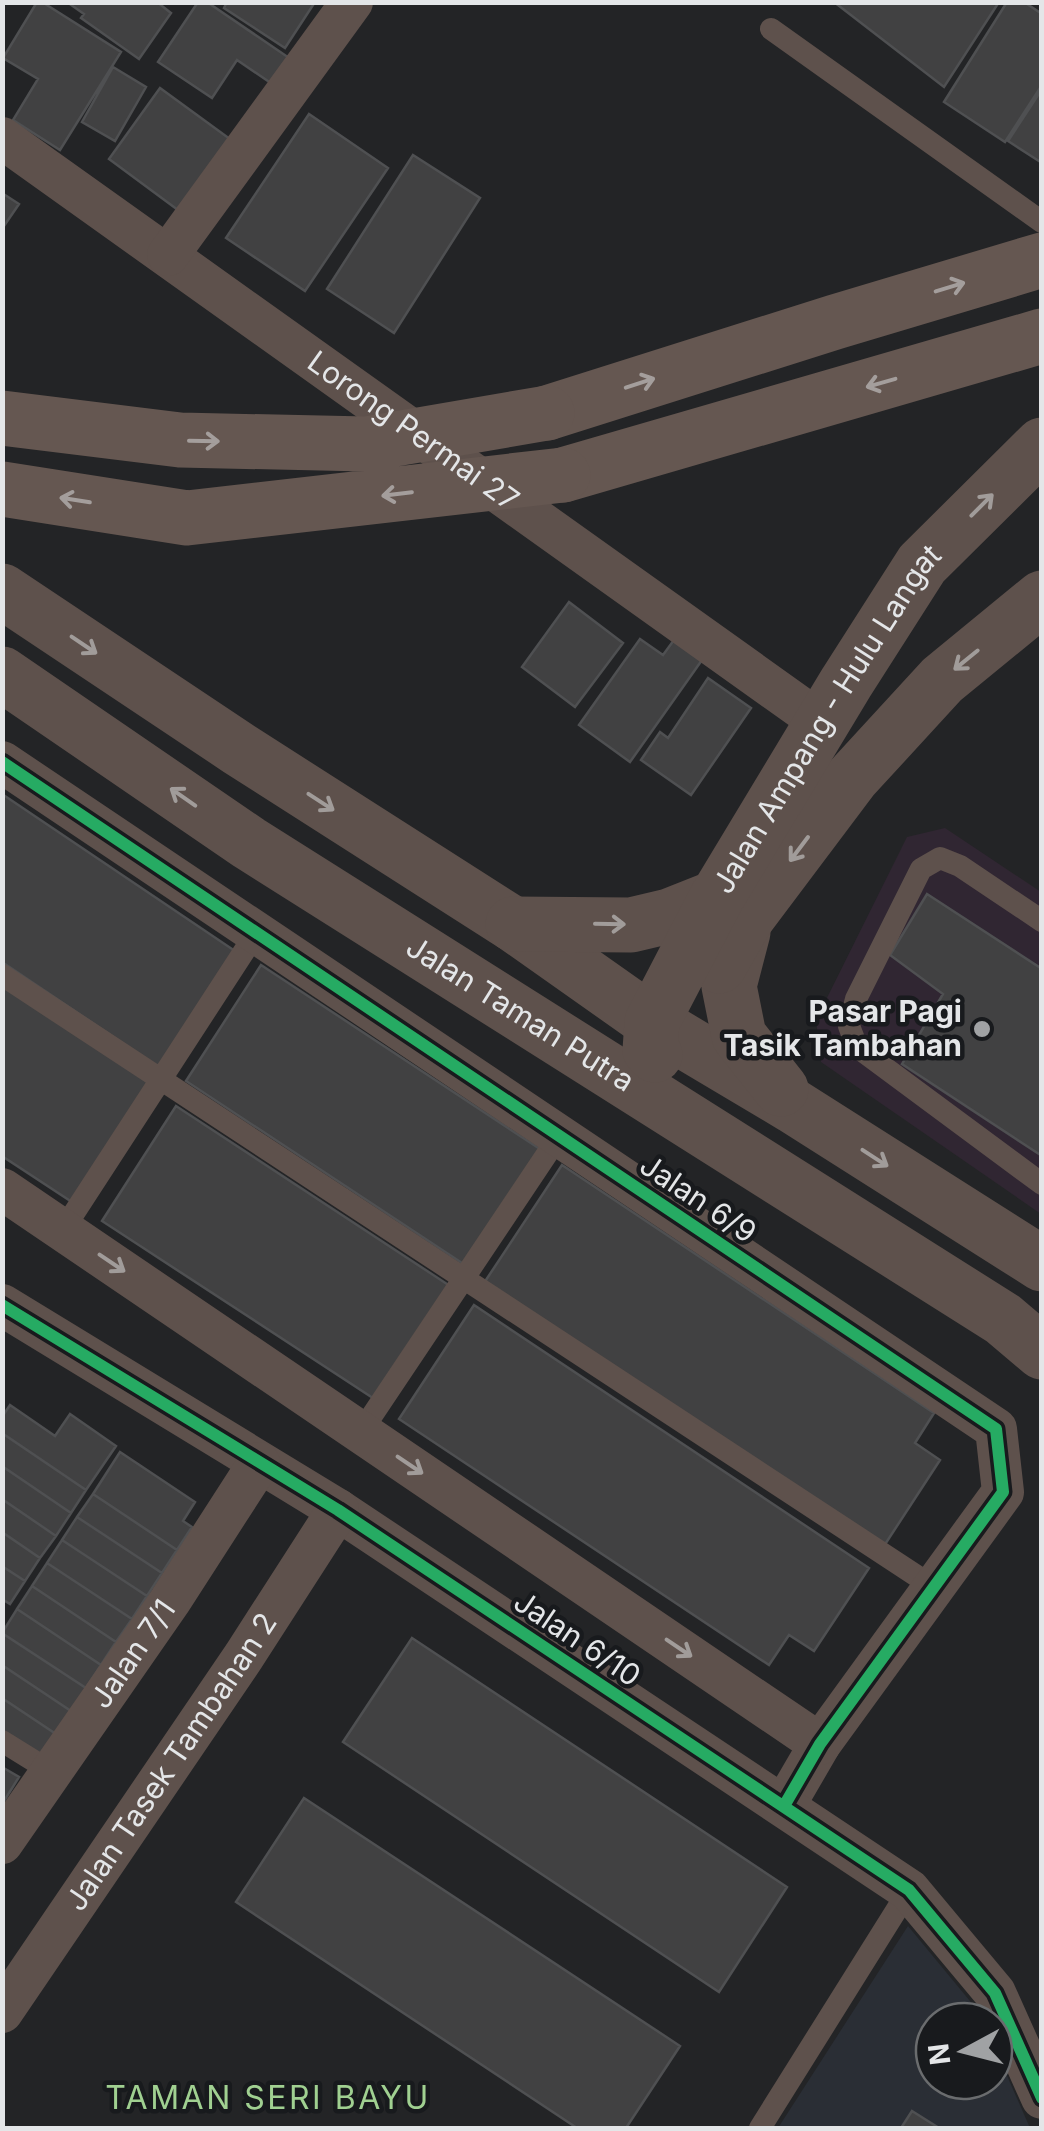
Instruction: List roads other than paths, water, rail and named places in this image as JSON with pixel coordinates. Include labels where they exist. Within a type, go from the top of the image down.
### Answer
[{"type":"highway","points":[[2,418],[180,440],[366,444],[547,412],[1042,260]]},
{"type":"highway","points":[[2,488],[187,518],[563,476],[1042,336]]},
{"type":"street","points":[[168,255],[352,2]]},
{"type":"street","name":"Lorong Permai 27","points":[[2,138],[822,723]]},
{"type":"street","name":"Jalan Ampang - Hulu Langat","points":[[660,1037],[731,908],[822,723],[922,564],[1042,445]]},
{"type":"street","points":[[2,591],[513,924],[660,1037],[793,1106],[1042,1264]]},
{"type":"street","name":"Jalan Ampang - Hulu Langat","points":[[731,908],[942,680],[1042,598]]},
{"type":"street","name":"Jalan Taman Putra","points":[[10,679],[249,843],[1022,1336]]},
{"type":"street","name":"Jalan 6/9","points":[[2,762],[996,1429],[1003,1492],[820,1744],[784,1806]]},
{"type":"street","points":[[249,843],[330,862],[594,1034],[622,1045],[660,1037]]},
{"type":"street","points":[[513,924],[631,925],[731,908],[730,986],[739,1036],[793,1106]]},
{"type":"street","points":[[660,1037],[684,1082],[836,1182],[1022,1336]]},
{"type":"street","name":"Jalan 6/10","points":[[2,1189],[820,1744]]},
{"type":"street","name":"Jalan 6/10","points":[[8,1320],[338,1510],[910,1890],[995,1993],[1042,2098]]},
{"type":"street","name":"Jalan 7/1","points":[[2,1843],[170,1601],[260,1463]]},
{"type":"street","name":"Jalan Tasek Tambahan 2","points":[[2,2012],[244,1656],[338,1510]]},
{"type":"lane","points":[[771,29],[1042,222]]},
{"type":"lane","points":[[1042,921],[960,866],[940,858],[920,869],[856,999],[848,1026],[857,1047],[1042,1184]]},
{"type":"lane","points":[[63,1230],[256,934]]},
{"type":"lane","points":[[2,975],[932,1586]]},
{"type":"lane","points":[[361,1432],[559,1136]]},
{"type":"lane","points":[[2,1741],[52,1772]]},
{"type":"lane","points":[[760,2128],[910,1890]]},
{"type":"place","name":"Pasar Pagi Tasik Tambahan","points":[[982,1029]]},
{"type":"district","name":"TAMAN SERI BAYU","points":[[268,2098]]}]
